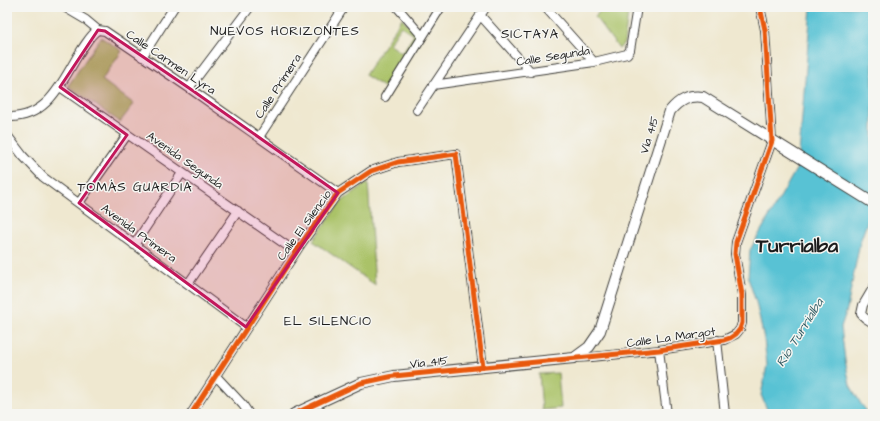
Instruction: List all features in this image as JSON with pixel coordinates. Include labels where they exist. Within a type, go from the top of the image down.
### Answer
[{"type":"street","name":"Calle Carmen Lyra","points":[[64,7],[86,20],[98,30],[105,31],[189,88],[338,194]]},
{"type":"street","points":[[142,57],[174,7]]},
{"type":"street","points":[[189,88],[250,7]]},
{"type":"street","name":"Calle Primera","points":[[259,137],[344,7]]},
{"type":"street","points":[[397,7],[422,36]]},
{"type":"street","points":[[385,97],[441,7]]},
{"type":"street","points":[[417,110],[486,7]]},
{"type":"street","points":[[545,7],[594,62]]},
{"type":"street","name":"Calle Segunda","points":[[433,85],[594,62],[627,54],[630,50],[637,7]]},
{"type":"street","points":[[760,7],[765,30],[772,141]]},
{"type":"street","points":[[480,15],[530,72]]},
{"type":"street","points":[[7,117],[14,118],[40,108],[52,98],[87,42],[94,32],[98,30]]},
{"type":"street","name":"Avenida Segunda","points":[[60,87],[296,252]]},
{"type":"street","name":"Vía 415","points":[[294,414],[361,384],[394,376],[574,358],[589,347],[600,331],[670,111],[677,103],[685,98],[693,96],[703,97],[869,200]]},
{"type":"street","name":"Avenida Primera","points":[[7,135],[23,156],[44,177],[246,327]]},
{"type":"street","points":[[78,203],[127,135]]},
{"type":"street","name":"Calle La Margot","points":[[574,358],[659,350],[724,340],[736,334],[742,322],[742,295],[735,254],[736,242],[772,141]]},
{"type":"street","name":"Calle El Silencio","points":[[191,414],[296,252],[338,194],[371,171],[398,162],[456,154],[483,367]]},
{"type":"street","points":[[134,244],[182,173]]},
{"type":"street","points":[[188,284],[238,211]]},
{"type":"street","points":[[873,288],[863,305],[861,314],[873,323]]},
{"type":"street","points":[[717,340],[725,414]]},
{"type":"street","name":"Calle La Margot","points":[[659,350],[667,414]]},
{"type":"street","points":[[215,375],[243,405],[249,414]]},
{"type":"highlighted area","points":[[98,30],[105,31],[189,88],[338,193],[246,327],[79,203],[127,135],[60,87]]},
{"type":"green space","points":[[603,7],[629,7],[624,43],[619,49],[595,17]]},
{"type":"green space","points":[[402,18],[419,36],[387,89],[365,75]],"holes":[[[401,26],[414,35],[402,53],[389,44]]]},
{"type":"green space","points":[[101,37],[122,51],[102,80],[134,104],[120,122],[68,86]]},
{"type":"green space","points":[[368,182],[375,285],[313,241],[340,203]]},
{"type":"green space","points":[[558,373],[561,408],[542,410],[539,374]]},
{"type":"water","name":"Río Turrialba","points":[[811,7],[873,7],[873,206],[860,242],[847,309],[841,327],[850,385],[861,404],[869,414],[769,414],[761,395],[767,365],[764,339],[756,302],[748,278],[750,250],[798,166]]},
{"type":"cycle path","points":[[294,414],[361,383],[394,376],[659,350],[724,340],[736,334],[742,323],[742,295],[735,254],[736,242],[772,141],[765,30],[760,7]]},
{"type":"cycle path","points":[[191,414],[301,244],[338,193],[371,171],[398,162],[456,154],[483,367]]},
{"type":"district","name":"NUEVOS HORIZONTES","points":[[285,30]]},
{"type":"district","name":"SICTAYA","points":[[530,33]]},
{"type":"district","name":"TOMÁS GUARDIA","points":[[135,186]]},
{"type":"district","name":"Turrialba","points":[[797,245]]},
{"type":"district","name":"EL SILENCIO","points":[[328,320]]}]
